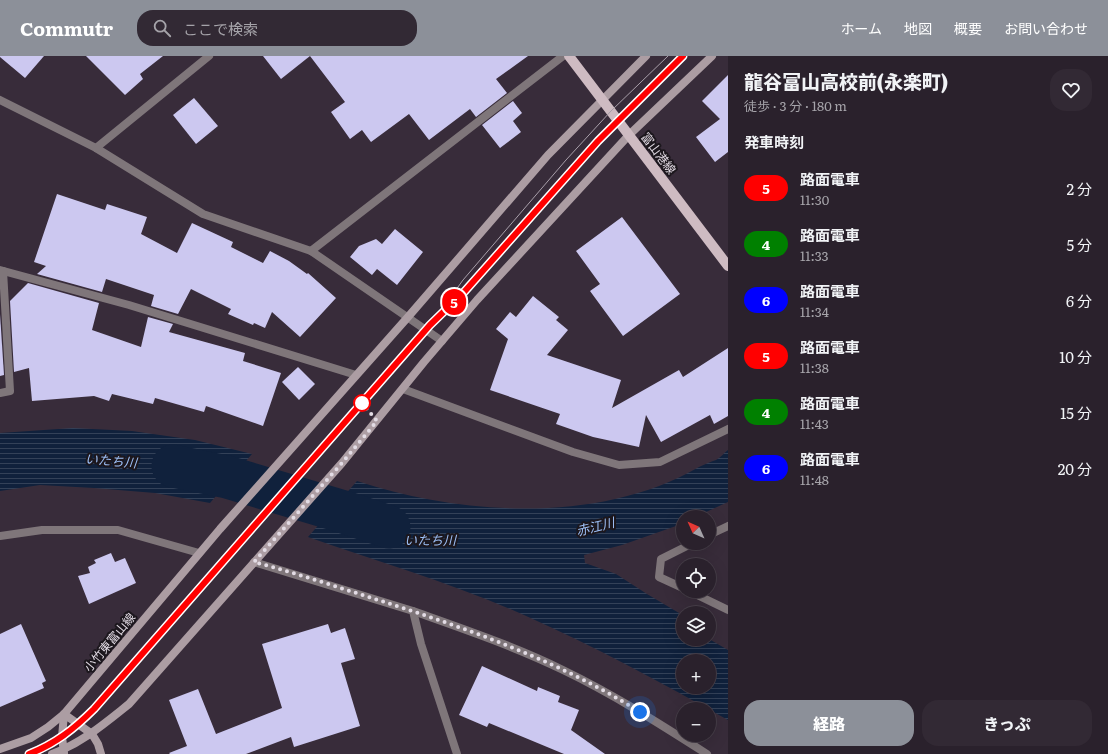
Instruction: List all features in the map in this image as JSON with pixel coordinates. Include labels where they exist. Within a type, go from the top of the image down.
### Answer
[{"type":"main road","name":"富山港線","points":[[569,56],[728,266]]},
{"type":"street","points":[[96,148],[209,56]]},
{"type":"street","points":[[311,251],[563,56]]},
{"type":"street","name":"小竹東富山線","points":[[0,750],[31,738],[64,714],[220,529],[408,317],[548,155],[646,56]]},
{"type":"street","points":[[52,754],[64,752],[92,734],[129,704],[342,463],[477,300],[629,135],[712,56]]},
{"type":"street","points":[[0,100],[96,148],[203,214],[311,251],[442,341]]},
{"type":"street","points":[[0,393],[10,391],[1,271],[129,305],[356,376]]},
{"type":"street","points":[[403,389],[573,452],[619,465],[660,462],[728,429]]},
{"type":"street","points":[[716,532],[728,526]]},
{"type":"street","points":[[0,536],[42,530],[118,530],[200,553]]},
{"type":"street","points":[[676,585],[659,577],[661,558],[678,550]]},
{"type":"street","points":[[254,562],[413,611],[505,644],[563,670],[627,704],[707,754]]},
{"type":"street","points":[[703,598],[728,610]]},
{"type":"street","points":[[413,611],[421,644],[457,754]]},
{"type":"street","points":[[64,714],[92,734],[98,744],[101,754]]},
{"type":"street","points":[[64,714],[62,737],[64,752]]},
{"type":"water","name":"いたち川","points":[[73,428],[132,431],[195,440],[252,454],[210,503],[155,493],[94,488],[40,485],[0,491],[0,433]]},
{"type":"water","name":"いたち川","points":[[728,450],[728,502],[710,510],[676,510],[676,526],[622,545],[584,555],[585,563],[616,574],[676,611],[676,646],[716,646],[716,643],[728,650],[728,720],[716,713],[716,702],[696,702],[682,694],[716,694],[716,654],[676,654],[676,691],[576,639],[498,604],[444,583],[308,537],[357,481],[398,493],[441,502],[486,507],[531,508],[575,506],[619,498],[660,485],[719,458]]},
{"type":"building","points":[[0,56],[44,56],[25,78]]},
{"type":"building","points":[[86,56],[163,56],[140,74],[143,79],[125,95]]},
{"type":"building","points":[[263,56],[310,56],[281,79]]},
{"type":"building","points":[[310,56],[528,56],[496,79],[507,93],[476,117],[470,109],[429,140],[409,114],[371,142],[362,130],[350,139],[331,112],[345,102]]},
{"type":"building","points":[[728,75],[728,152],[715,162],[696,137],[720,119],[702,101]]},
{"type":"building","points":[[194,98],[218,126],[196,144],[173,115]]},
{"type":"building","points":[[513,101],[522,113],[513,121],[521,132],[500,148],[482,125]]},
{"type":"building","points":[[57,194],[105,210],[107,204],[147,217],[141,234],[177,253],[192,223],[233,242],[231,247],[263,263],[270,251],[289,261],[307,274],[308,273],[336,298],[300,337],[272,312],[265,328],[254,323],[253,325],[228,314],[231,309],[191,289],[178,314],[151,306],[154,295],[106,279],[102,292],[37,274],[46,266],[34,262]]},
{"type":"building","points":[[622,217],[680,294],[623,336],[590,291],[600,284],[576,251]]},
{"type":"building","points":[[395,229],[423,252],[397,285],[377,269],[372,275],[350,257],[359,246],[376,239],[382,244]]},
{"type":"building","points":[[28,283],[99,303],[92,330],[141,347],[148,317],[173,324],[169,332],[245,353],[243,361],[281,373],[263,426],[206,406],[204,412],[155,398],[153,404],[112,394],[109,401],[94,396],[32,401],[29,368],[14,372],[10,301]]},
{"type":"building","points":[[533,296],[559,317],[556,320],[568,330],[547,355],[621,380],[612,408],[679,370],[683,377],[728,348],[728,416],[714,424],[710,415],[661,442],[646,415],[639,447],[593,437],[556,424],[560,414],[490,390],[508,339],[496,329],[510,312],[516,317]]},
{"type":"building","points":[[0,314],[4,375],[0,376]]},
{"type":"building","points":[[298,367],[315,384],[299,400],[282,382]]},
{"type":"building","points":[[111,553],[115,562],[125,558],[136,583],[89,604],[78,576],[90,573],[88,567],[96,563],[94,560]]},
{"type":"building","points":[[21,624],[46,681],[42,683],[44,688],[0,707],[0,634]]},
{"type":"building","points":[[328,624],[331,633],[345,628],[355,659],[341,663],[360,726],[294,747],[291,737],[246,754],[169,753],[187,746],[169,700],[198,689],[216,734],[282,708],[262,644]]},
{"type":"building","points":[[482,666],[537,691],[538,687],[560,696],[558,702],[579,710],[571,730],[605,754],[564,754],[489,723],[487,727],[459,715]]},
{"type":"waterway","name":"いたち川","points":[[173,466],[227,477],[389,527]]},
{"type":"tram line","points":[[445,305],[463,280],[566,160],[611,111],[668,56]]},
{"type":"tram line","points":[[29,754],[56,741],[94,709],[430,325],[465,291],[598,141],[683,56]]},
{"type":"tram line","name":"5","points":[[29,754],[51,744],[79,724],[113,689],[316,454],[430,325],[465,291],[598,141],[643,94],[683,56]]},
{"type":"route","points":[[362,403],[377,421],[342,463],[254,562],[272,566],[413,611],[505,644],[563,670],[640,712]]},
{"type":"water label","name":"赤江川","points":[[595,526]]}]
